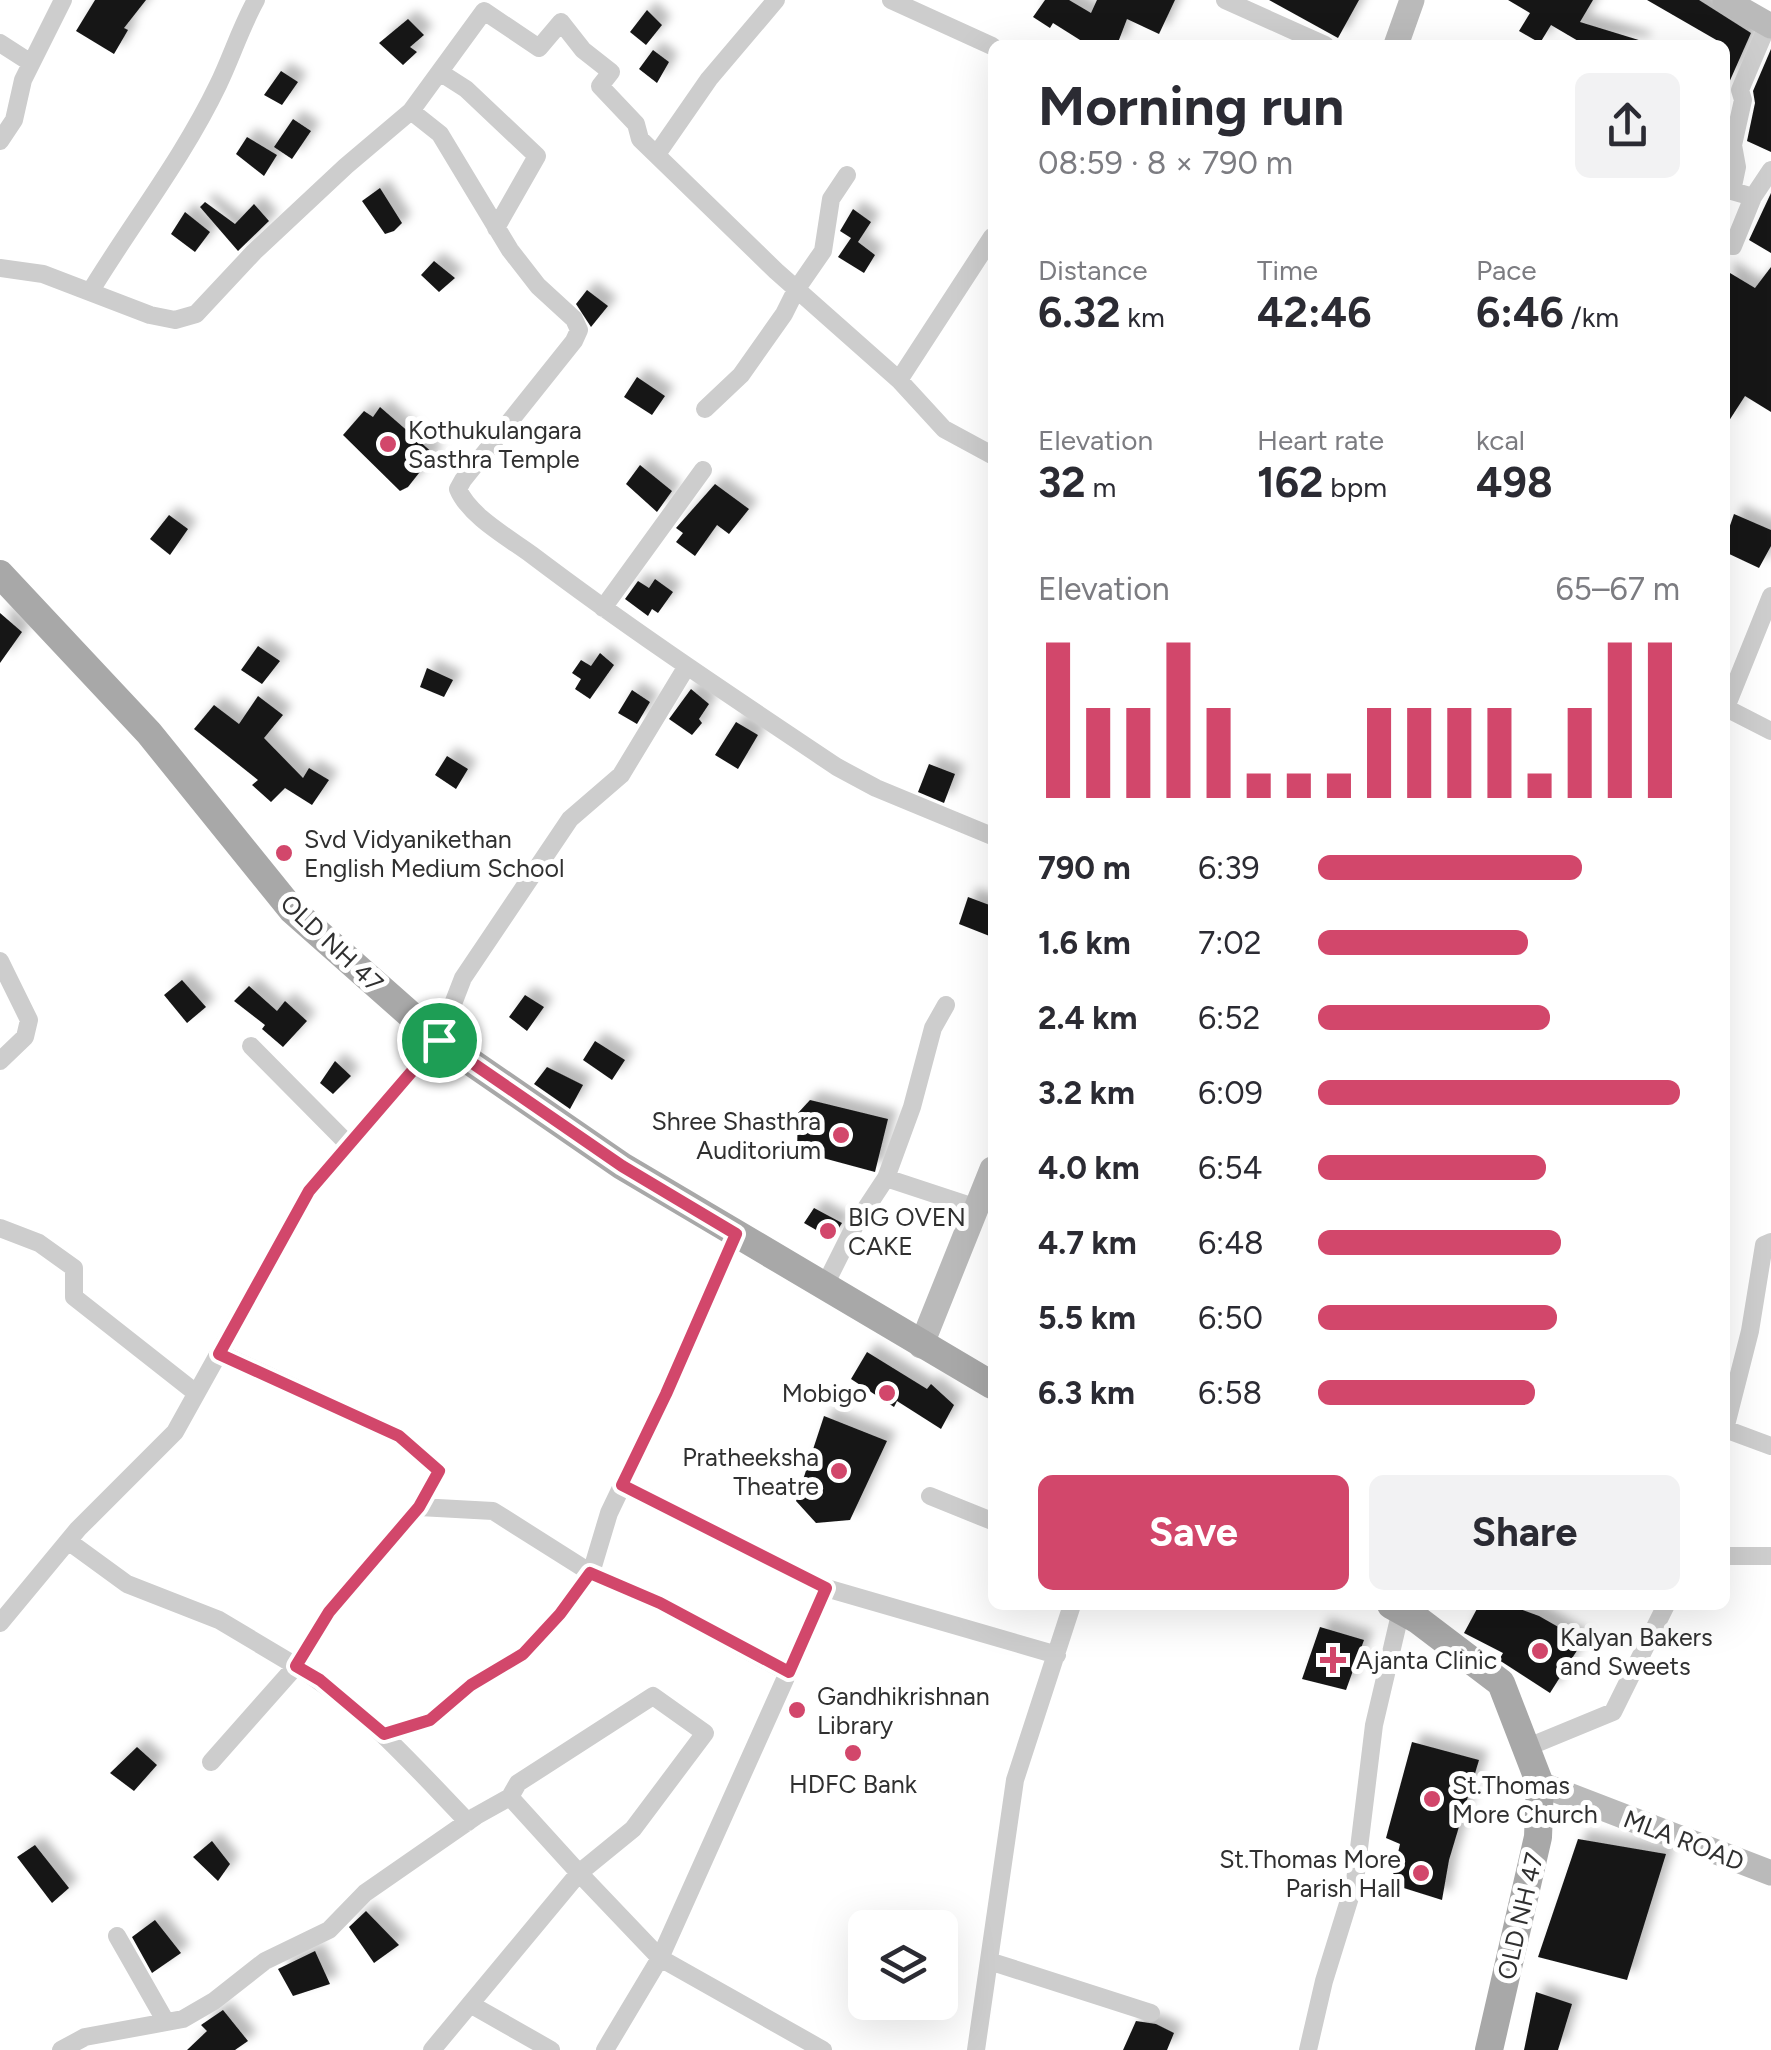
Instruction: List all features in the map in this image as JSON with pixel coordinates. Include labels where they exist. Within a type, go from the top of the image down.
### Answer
[{"type":"main road","name":"OLD NH 47","points":[[0,574],[149,733],[292,910],[439,1040],[622,1166],[988,1384]]},
{"type":"main road","name":"OLD NH 47","points":[[1399,1610],[1501,1683],[1540,1784],[1538,1837],[1488,2050]]},
{"type":"street","points":[[0,141],[14,120],[23,80],[63,0]]},
{"type":"street","points":[[90,292],[218,85],[236,35],[256,0]]},
{"type":"street","points":[[657,154],[709,78],[776,0]]},
{"type":"street","points":[[891,0],[988,44]]},
{"type":"street","points":[[1225,0],[1314,40]]},
{"type":"street","points":[[1398,40],[1412,0]]},
{"type":"street","points":[[1725,0],[1769,25],[1740,90],[1744,100],[1733,145],[1738,167],[1732,191],[1753,197]]},
{"type":"street","points":[[0,268],[43,274],[150,315],[175,320],[196,314],[254,252],[381,134],[412,111],[484,12],[539,48],[560,22],[582,50],[611,72],[600,86],[636,124],[640,139],[796,290],[899,380],[944,429],[988,453]]},
{"type":"street","points":[[0,43],[32,63]]},
{"type":"street","points":[[441,74],[466,89],[537,156],[496,228]]},
{"type":"street","points":[[412,111],[440,134],[496,228],[529,274],[574,319],[578,330],[574,341],[500,430],[458,489],[461,496],[480,515],[603,608],[850,774],[988,834]]},
{"type":"street","points":[[1730,246],[1771,170]]},
{"type":"street","points":[[705,409],[741,375],[769,339],[823,251],[830,199],[847,175]]},
{"type":"street","points":[[899,380],[988,243]]},
{"type":"street","points":[[603,608],[703,470]]},
{"type":"street","points":[[1730,699],[1771,596]]},
{"type":"street","points":[[1730,656],[1744,663]]},
{"type":"street","points":[[0,1623],[68,1541],[175,1432],[309,1191],[439,1040],[463,978],[570,818],[621,774],[687,666]]},
{"type":"street","points":[[1730,711],[1771,731]]},
{"type":"street","points":[[0,961],[30,1020],[25,1037],[0,1061]]},
{"type":"street","points":[[824,1287],[855,1225],[886,1178],[912,1106],[932,1028],[946,1005]]},
{"type":"street","points":[[250,1046],[348,1145]]},
{"type":"street","points":[[886,1178],[977,1208]]},
{"type":"street","points":[[921,1346],[988,1179]]},
{"type":"street","points":[[0,1228],[39,1243],[74,1268],[74,1297],[196,1393]]},
{"type":"street","points":[[384,1734],[430,1720],[471,1685],[523,1654],[560,1614],[590,1573],[609,1512],[736,1234]]},
{"type":"street","points":[[1730,1409],[1750,1331],[1764,1246],[1771,1242]]},
{"type":"street","points":[[211,1762],[296,1666],[329,1612],[419,1507],[439,1471],[399,1436],[219,1354]]},
{"type":"street","points":[[1730,1431],[1771,1446]]},
{"type":"street","points":[[622,1485],[826,1588],[1057,1655]]},
{"type":"street","points":[[930,1496],[988,1519]]},
{"type":"street","points":[[419,1507],[494,1512],[590,1573],[660,1603],[789,1672]]},
{"type":"street","points":[[68,1541],[126,1584],[219,1620],[320,1680],[384,1734],[468,1822]]},
{"type":"street","points":[[1730,1556],[1771,1556]]},
{"type":"street","points":[[605,2050],[660,1958],[826,1588]]},
{"type":"street","points":[[976,2050],[1015,1780],[1070,1610]]},
{"type":"street","points":[[1308,2050],[1324,1981],[1355,1882],[1374,1725],[1396,1610]]},
{"type":"street","points":[[1528,1747],[1614,1712],[1664,1610]]},
{"type":"street","points":[[62,2050],[85,2037],[182,2018],[214,2000],[264,1962],[329,1930],[365,1893],[510,1797],[518,1783],[652,1696],[705,1733],[633,1829],[579,1873],[432,2050]]},
{"type":"street","name":"MLA ROAD","points":[[1540,1784],[1771,1873]]},
{"type":"street","points":[[510,1797],[660,1958],[823,2050]]},
{"type":"street","points":[[118,1936],[166,2022]]},
{"type":"street","points":[[989,1961],[1150,2013]]},
{"type":"street","points":[[470,2004],[550,2050]]},
{"type":"building","points":[[95,0],[146,0],[124,28],[128,30],[114,54],[76,31]]},
{"type":"building","points":[[1045,0],[1069,0],[1091,13],[1097,0],[1175,0],[1159,34],[1127,19],[1119,40],[1080,40],[1053,23],[1050,28],[1033,17]]},
{"type":"building","points":[[1269,0],[1359,0],[1338,38]]},
{"type":"building","points":[[1508,0],[1593,0],[1580,22],[1639,40],[1576,40],[1551,25],[1542,40],[1535,40],[1519,31],[1530,13]]},
{"type":"building","points":[[1647,0],[1699,0],[1751,33],[1730,80],[1730,40],[1716,40]]},
{"type":"building","points":[[647,10],[662,25],[646,45],[630,32]]},
{"type":"building","points":[[408,19],[424,35],[410,47],[417,52],[403,65],[379,43]]},
{"type":"building","points":[[1771,49],[1771,152],[1747,141],[1755,103],[1753,91]]},
{"type":"building","points":[[653,50],[669,62],[657,83],[639,69]]},
{"type":"building","points":[[281,71],[298,82],[282,105],[264,95]]},
{"type":"building","points":[[293,119],[311,131],[292,159],[274,147]]},
{"type":"building","points":[[247,137],[277,155],[264,176],[236,154]]},
{"type":"building","points":[[380,188],[402,223],[385,234],[362,201]]},
{"type":"building","points":[[1771,193],[1771,253],[1749,240]]},
{"type":"building","points":[[205,202],[235,224],[254,204],[269,221],[238,251],[200,207]]},
{"type":"building","points":[[853,209],[871,222],[858,242],[875,255],[864,273],[838,257],[851,238],[840,231]]},
{"type":"building","points":[[185,212],[210,232],[195,252],[171,234]]},
{"type":"building","points":[[434,261],[455,278],[439,292],[421,275]]},
{"type":"building","points":[[1771,267],[1771,412],[1745,396],[1730,419],[1730,273],[1755,288]]},
{"type":"building","points":[[587,290],[608,306],[591,327],[576,304]]},
{"type":"building","points":[[637,377],[665,396],[652,415],[624,397]]},
{"type":"building","name":"Kothukulangara Sasthra Temple","points":[[380,407],[434,454],[408,487],[400,491],[343,435],[364,411],[373,417]]},
{"type":"building","points":[[640,465],[672,491],[657,512],[626,484]]},
{"type":"building","points":[[715,484],[749,509],[729,534],[717,525],[695,556],[676,542],[683,533],[676,528]]},
{"type":"building","points":[[1734,514],[1771,530],[1771,546],[1759,568],[1730,554]]},
{"type":"building","points":[[169,515],[188,529],[170,555],[150,539]]},
{"type":"building","points":[[655,579],[673,592],[658,613],[652,609],[648,616],[625,599],[638,581],[649,588]]},
{"type":"building","points":[[0,613],[22,632],[0,663]]},
{"type":"building","points":[[258,646],[280,661],[262,684],[241,670]]},
{"type":"building","points":[[600,653],[614,665],[590,699],[575,689],[581,679],[572,673],[581,660],[591,666]]},
{"type":"building","points":[[427,668],[453,680],[444,697],[420,687]]},
{"type":"building","points":[[691,689],[709,704],[692,735],[669,719]]},
{"type":"building","points":[[632,690],[650,702],[637,724],[618,713]]},
{"type":"building","points":[[258,696],[283,715],[264,738],[303,778],[309,768],[329,780],[312,805],[285,788],[271,802],[252,785],[258,780],[194,729],[214,705],[239,724]]},
{"type":"building","points":[[736,722],[758,735],[738,769],[715,755]]},
{"type":"building","points":[[447,756],[468,769],[456,789],[435,775]]},
{"type":"building","points":[[929,764],[955,774],[944,803],[918,792]]},
{"type":"building","points":[[968,897],[988,904],[988,935],[959,924]]},
{"type":"building","points":[[182,980],[206,1007],[187,1023],[164,995]]},
{"type":"building","points":[[249,986],[277,1011],[285,1001],[307,1021],[283,1047],[262,1029],[265,1025],[234,1001]]},
{"type":"building","points":[[525,995],[544,1007],[527,1031],[509,1017]]},
{"type":"building","points":[[595,1041],[625,1060],[612,1080],[583,1060]]},
{"type":"building","points":[[335,1061],[351,1076],[333,1094],[320,1083]]},
{"type":"building","points":[[547,1067],[583,1085],[570,1109],[534,1084]]},
{"type":"building","name":"Shree Shasthra Auditorium","points":[[810,1100],[888,1119],[875,1172],[797,1151],[798,1113]]},
{"type":"building","name":"BIG OVEN CAKE","points":[[814,1208],[842,1223],[832,1239],[804,1223]]},
{"type":"building","points":[[867,1352],[927,1389],[931,1384],[954,1405],[941,1429],[897,1401],[894,1407],[851,1379]]},
{"type":"building","name":"Pratheeksha Theatre","points":[[824,1416],[887,1441],[850,1520],[816,1523],[796,1501]]},
{"type":"building","name":"Kalyan Bakers and Sweets","points":[[1476,1610],[1523,1610],[1583,1641],[1550,1693],[1499,1660],[1503,1653],[1464,1633]]},
{"type":"building","name":"Ajanta Clinic","points":[[1320,1627],[1364,1640],[1346,1690],[1302,1679]]},
{"type":"building","name":"St.Thomas More Church","points":[[1412,1742],[1479,1760],[1449,1860],[1442,1900],[1391,1884],[1400,1844],[1386,1838]]},
{"type":"building","points":[[137,1747],[157,1765],[134,1791],[110,1773]]},
{"type":"building","points":[[1578,1839],[1666,1854],[1627,1980],[1538,1957]]},
{"type":"building","points":[[212,1841],[230,1864],[218,1881],[193,1857]]},
{"type":"building","points":[[35,1845],[69,1888],[52,1903],[17,1857]]},
{"type":"building","points":[[366,1911],[399,1945],[374,1963],[349,1927]]},
{"type":"building","points":[[155,1920],[181,1953],[152,1973],[132,1937]]},
{"type":"building","points":[[315,1951],[330,1984],[293,1996],[278,1969]]},
{"type":"building","points":[[1536,1992],[1572,2004],[1558,2050],[1524,2050]]},
{"type":"building","points":[[223,2010],[248,2041],[235,2050],[187,2050],[207,2031],[201,2025]]},
{"type":"building","points":[[1136,2021],[1156,2024],[1174,2033],[1167,2050],[1123,2050]]},
{"type":"place","name":"Kothukulangara Sasthra Temple","points":[[388,444]]},
{"type":"place","name":"Svd Vidyanikethan English Medium School","points":[[284,853]]},
{"type":"place","name":"Shree Shasthra Auditorium","points":[[841,1135]]},
{"type":"place","name":"BIG OVEN CAKE","points":[[828,1231]]},
{"type":"place","name":"Mobigo","points":[[887,1393]]},
{"type":"place","name":"Pratheeksha Theatre","points":[[839,1471]]},
{"type":"place","name":"Kalyan Bakers and Sweets","points":[[1540,1651]]},
{"type":"place","name":"Ajanta Clinic","points":[[1333,1660]]},
{"type":"place","name":"Gandhikrishnan Library","points":[[797,1710]]},
{"type":"place","name":"HDFC Bank","points":[[853,1753]]},
{"type":"place","name":"St.Thomas More Church","points":[[1432,1799]]},
{"type":"place","name":"St.Thomas More Parish Hall","points":[[1421,1873]]},
{"type":"route","points":[[439,1040],[622,1166],[736,1234],[622,1485],[826,1588],[789,1672],[660,1603],[590,1573],[560,1614],[523,1654],[471,1685],[430,1720],[384,1734],[320,1680],[296,1666],[329,1612],[419,1507],[439,1471],[399,1436],[219,1354],[309,1191],[439,1040]]}]
